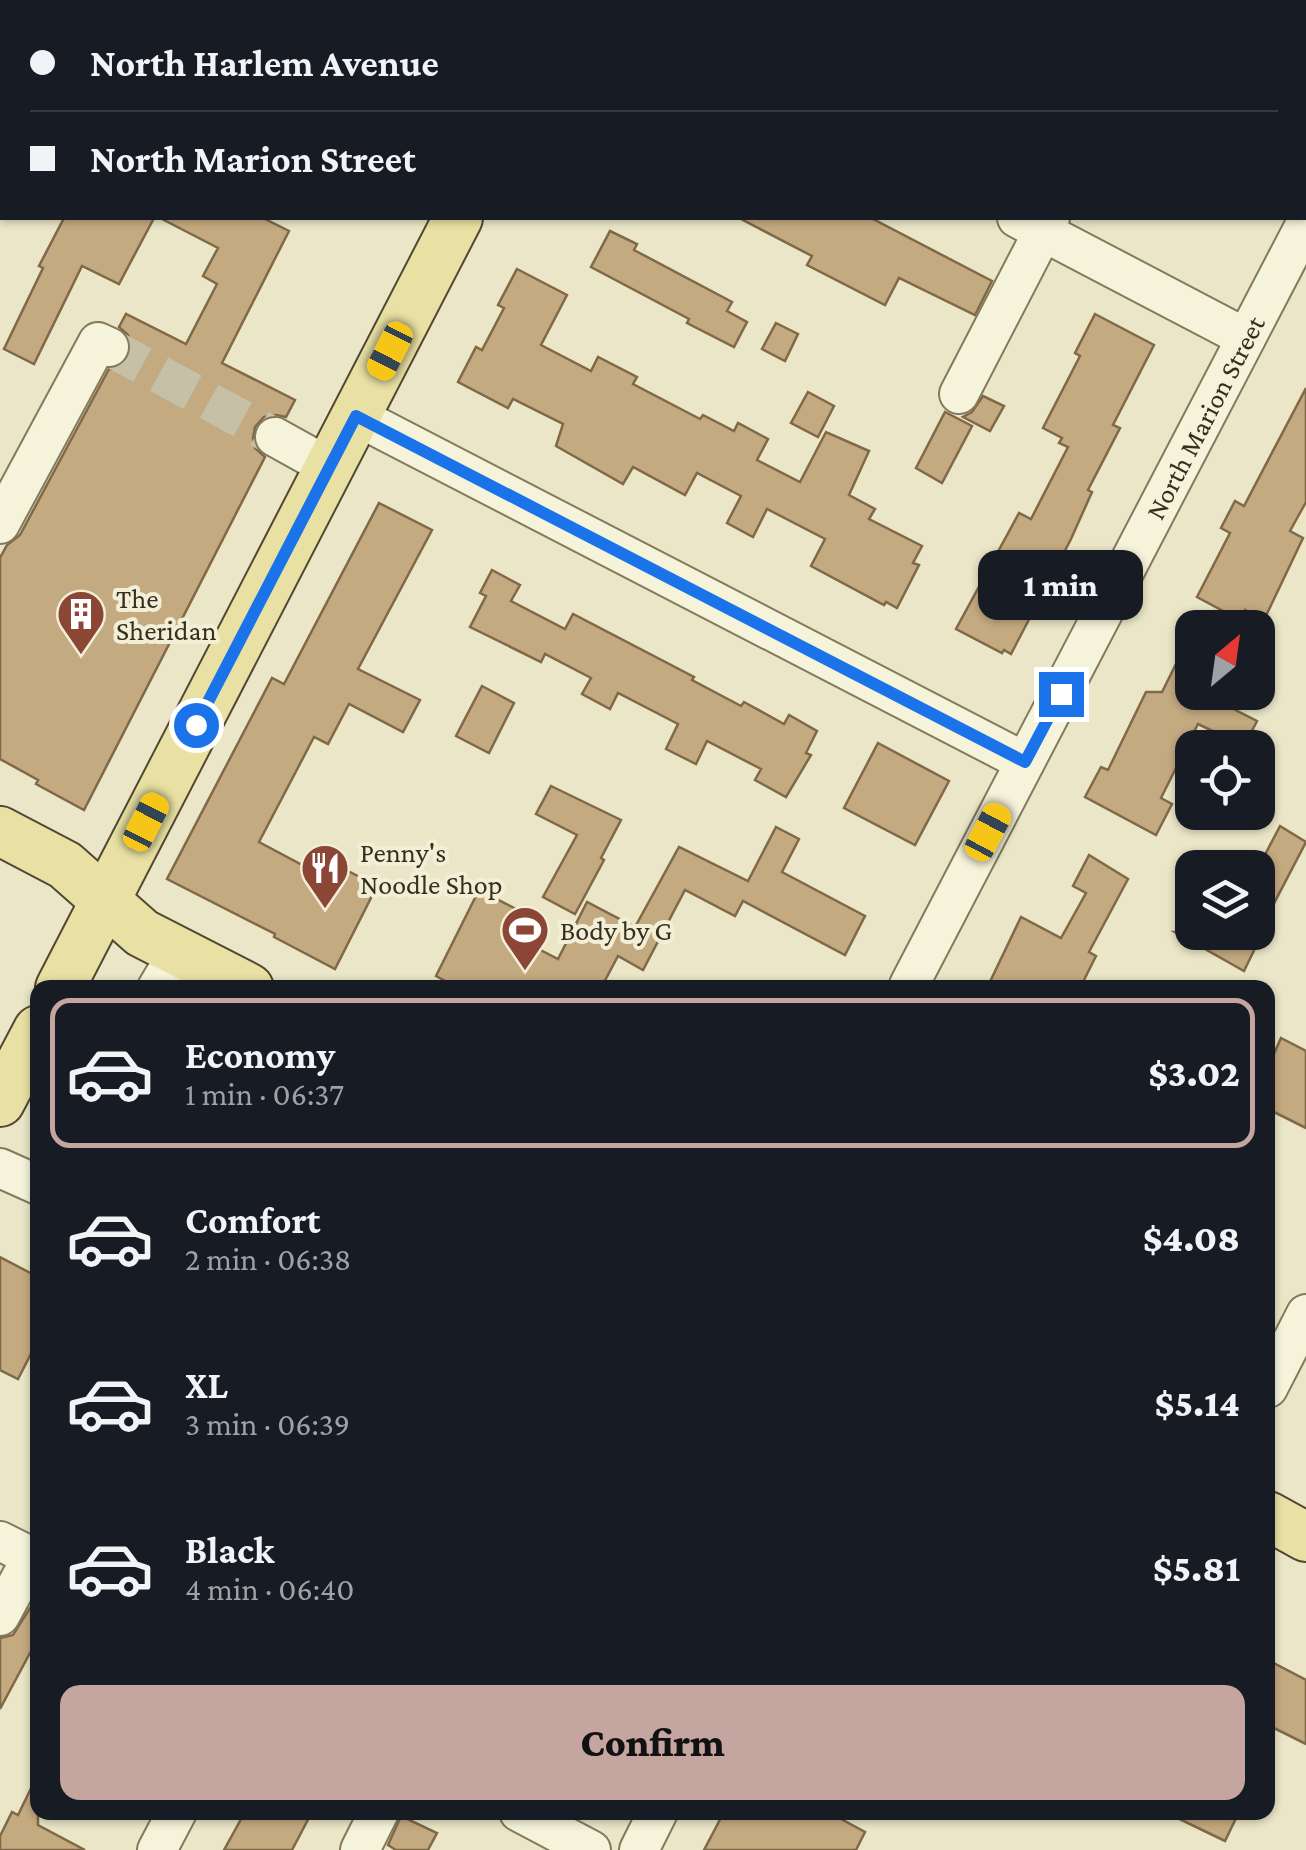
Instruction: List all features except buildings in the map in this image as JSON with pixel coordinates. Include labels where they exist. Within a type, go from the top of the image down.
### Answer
[{"type":"main road","points":[[64,980],[457,220]]},
{"type":"main road","points":[[0,831],[65,865],[142,933],[168,969],[215,980]]},
{"type":"main road","points":[[18,1086],[30,1052]]},
{"type":"main road","points":[[1275,1520],[1306,1537]]},
{"type":"street","points":[[959,394],[1037,222],[1246,338]]},
{"type":"street","name":"North Marion Street","points":[[912,980],[1306,223]]},
{"type":"street","points":[[0,524],[98,342],[109,347]]},
{"type":"street","points":[[356,416],[1025,762]]},
{"type":"street","points":[[275,437],[330,466]]},
{"type":"street","points":[[0,1168],[30,1181]]},
{"type":"street","points":[[1275,1374],[1306,1314]]},
{"type":"street","points":[[0,1616],[23,1553]]},
{"type":"street","points":[[157,1850],[173,1820]]},
{"type":"street","points":[[360,1850],[375,1820]]},
{"type":"street","points":[[534,1820],[591,1850]]},
{"type":"street","points":[[639,1850],[654,1820]]},
{"type":"tunnel","points":[[109,347],[275,437]]},
{"type":"place","name":"The Sheridan","points":[[81,656]]},
{"type":"place","name":"Penny's Noodle Shop","points":[[325,910]]},
{"type":"place","name":"Body by G","points":[[525,972]]},
{"type":"route","points":[[196,725],[356,416],[1025,762],[1061,694]]}]
